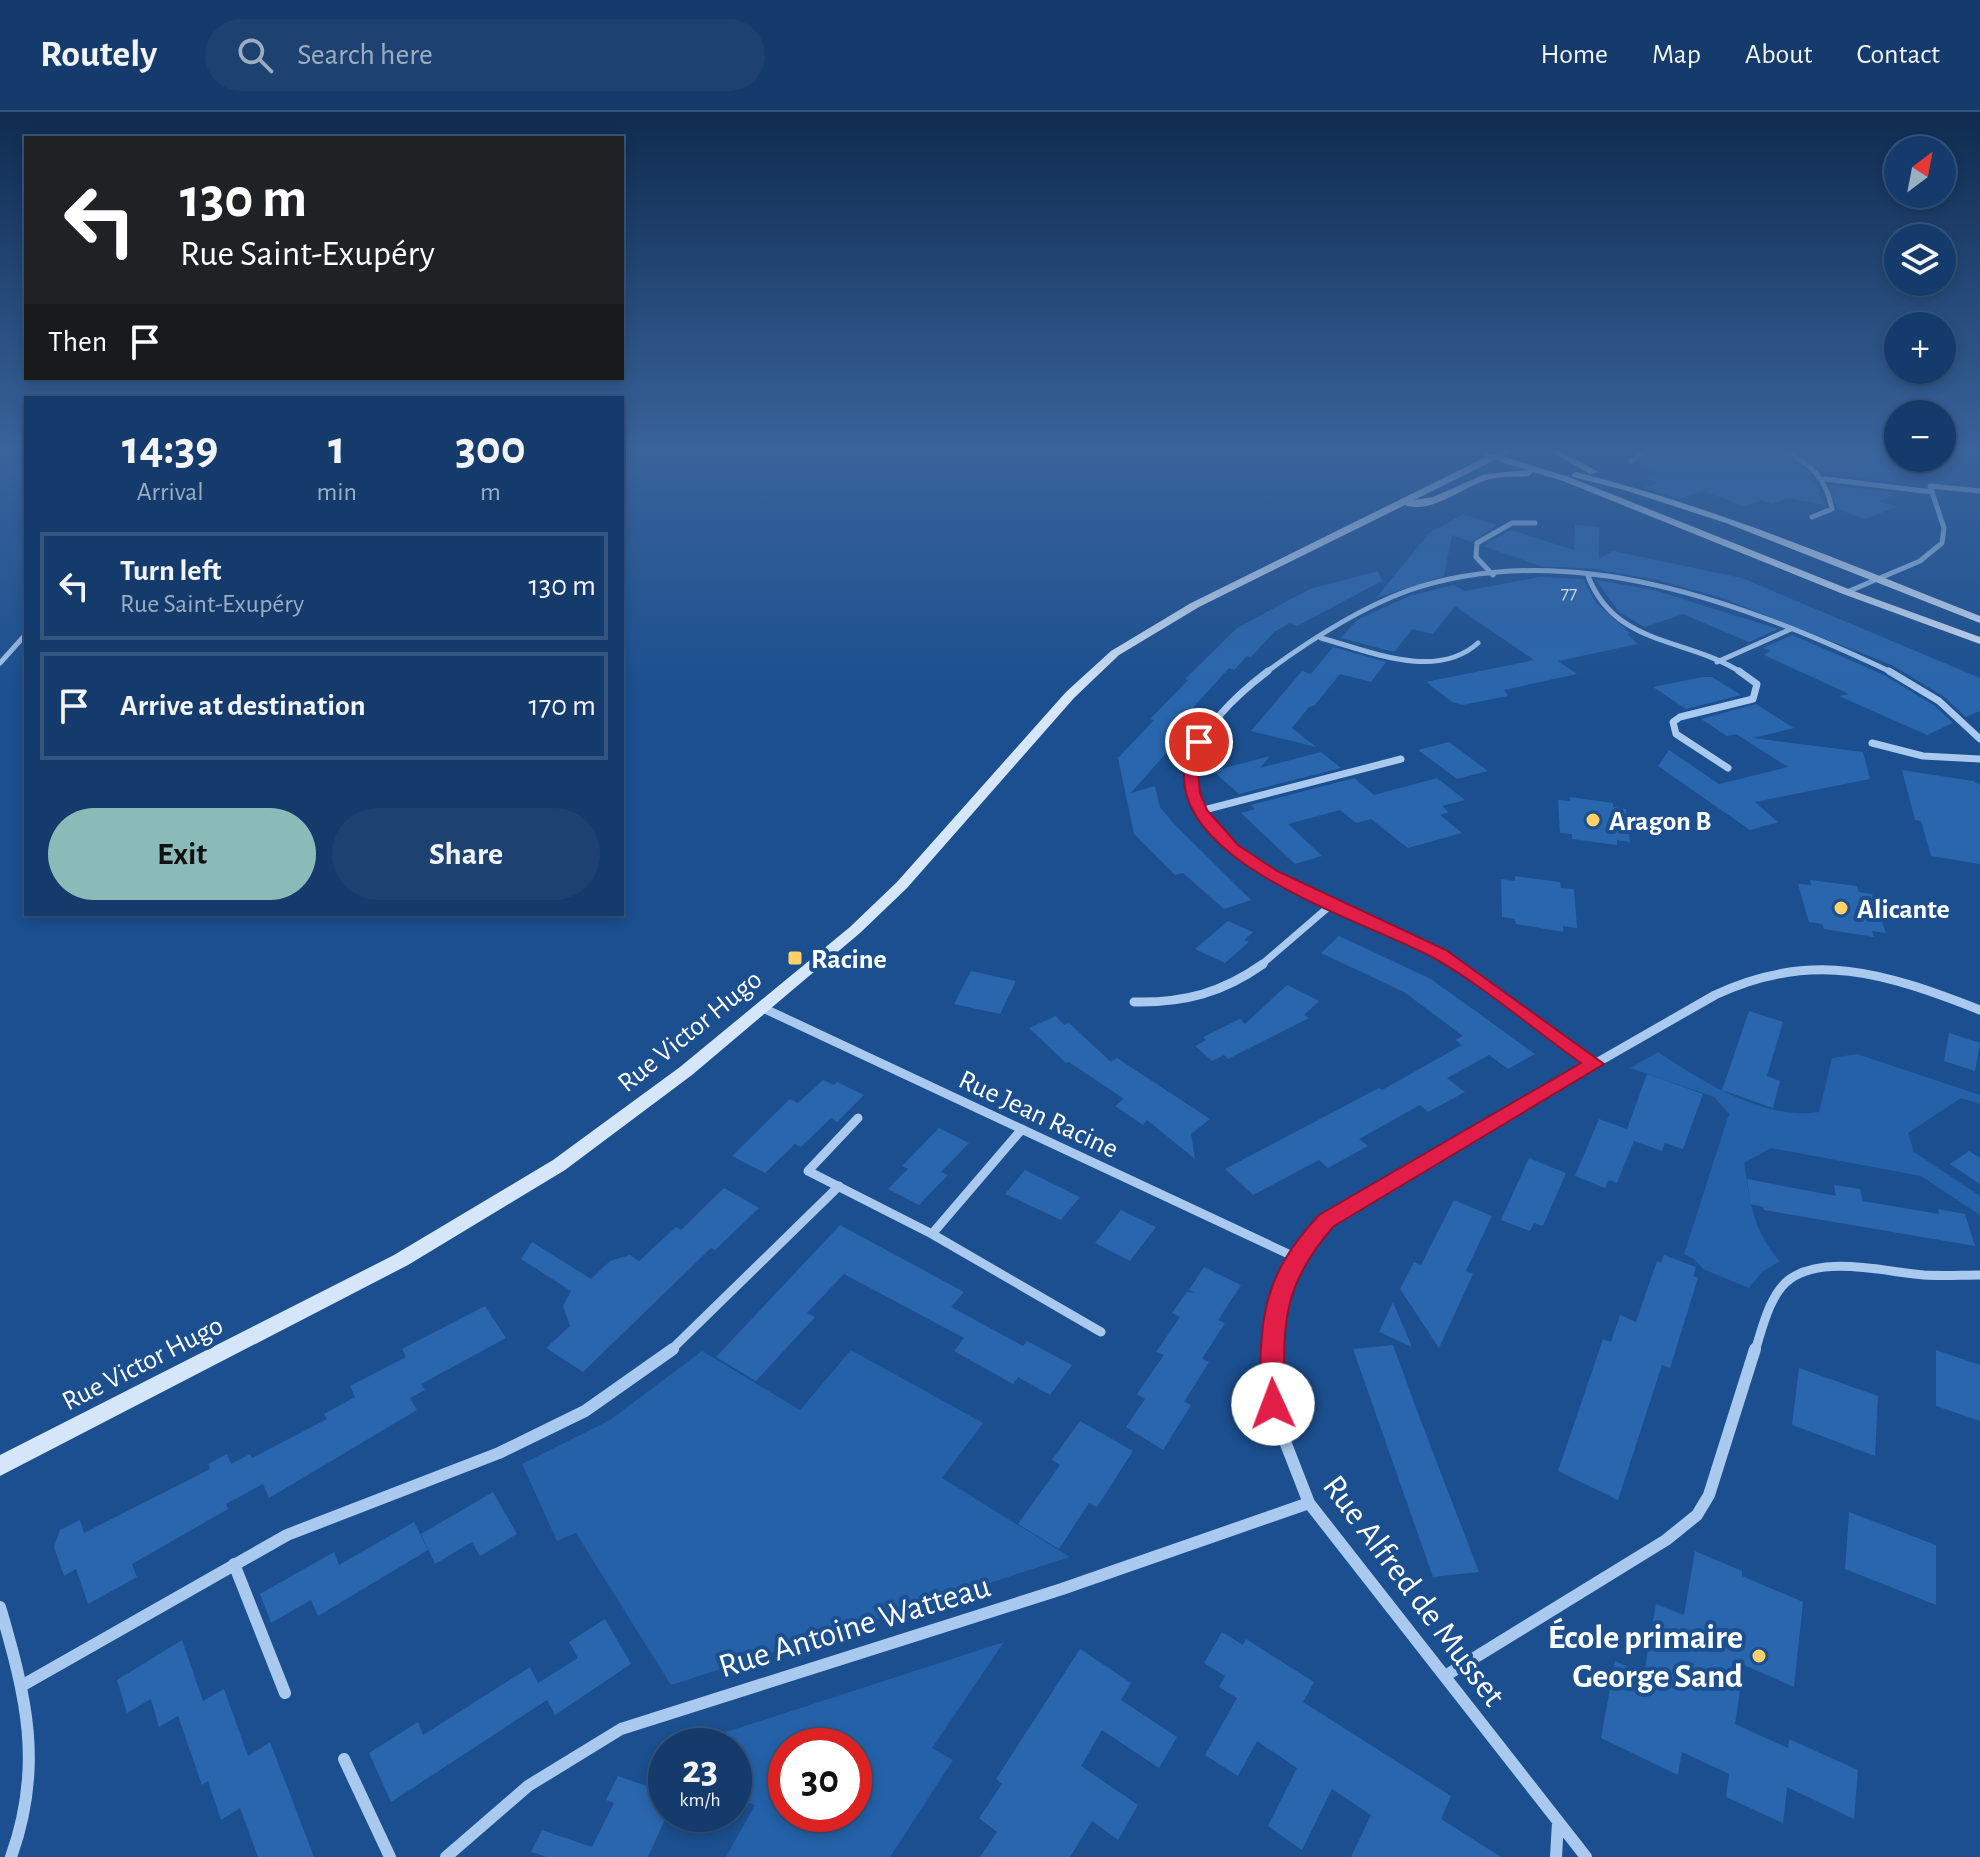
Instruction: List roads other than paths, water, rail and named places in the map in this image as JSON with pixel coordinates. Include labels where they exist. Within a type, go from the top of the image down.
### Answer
[{"type":"main road","points":[[1698,532],[1980,641]]},
{"type":"main road","points":[[1756,532],[1881,578],[1980,620]]},
{"type":"main road","name":"Rue Victor Hugo","points":[[0,1466],[321,1302],[481,1214],[620,1122],[763,1008],[902,885],[1052,714],[1115,653],[1173,616],[1338,533]]},
{"type":"street","points":[[1493,575],[1475,554],[1477,543],[1495,532]]},
{"type":"street","points":[[1847,592],[1933,555],[1943,544],[1944,532]]},
{"type":"street","points":[[1595,1064],[1440,954],[1332,904],[1244,858],[1215,832],[1200,811],[1190,781],[1193,755],[1199,742],[1249,685],[1320,637],[1409,591],[1493,575],[1588,576],[1703,597],[1791,629],[1921,689],[1980,739]]},
{"type":"street","points":[[1588,576],[1593,598],[1610,613],[1643,632],[1754,680],[1759,689],[1749,701],[1680,717],[1672,727],[1676,734],[1728,768]]},
{"type":"street","points":[[1717,662],[1791,629]]},
{"type":"street","points":[[0,663],[24,636]]},
{"type":"street","points":[[1320,637],[1431,663],[1463,659],[1478,643]]},
{"type":"street","points":[[1872,743],[1923,756],[1980,759]]},
{"type":"street","points":[[1200,811],[1401,759]]},
{"type":"street","points":[[1134,1002],[1194,1001],[1232,985],[1332,904]]},
{"type":"street","name":"Rue Alfred de Musset","points":[[1586,1857],[1309,1503],[1279,1436],[1271,1372],[1272,1334],[1280,1288],[1317,1231],[1343,1208],[1595,1064],[1756,977],[1785,970],[1821,968],[1877,975],[1980,1010]]},
{"type":"street","name":"Rue Jean Racine","points":[[763,1008],[1297,1258]]},
{"type":"street","points":[[858,1118],[808,1171],[932,1234],[1101,1332]]},
{"type":"street","points":[[932,1234],[1022,1129]]},
{"type":"street","points":[[23,1685],[287,1535],[499,1453],[585,1411],[681,1343],[839,1186]]},
{"type":"street","points":[[1445,1676],[1666,1540],[1697,1515],[1716,1478],[1765,1318],[1787,1281],[1800,1274],[1831,1267],[1927,1275],[1980,1275]]},
{"type":"street","name":"Rue Antoine Watteau","points":[[446,1857],[527,1784],[557,1763],[621,1729],[1062,1589],[1309,1503]]},
{"type":"street","points":[[234,1564],[285,1693]]},
{"type":"street","points":[[0,1607],[30,1717],[31,1782],[11,1857]]},
{"type":"street","points":[[344,1759],[390,1857]]},
{"type":"street","points":[[1556,1857],[1558,1821]]},
{"type":"place","name":"Aragon B","points":[[1593,820]]},
{"type":"place","name":"Alicante","points":[[1841,908]]},
{"type":"place","name":"Racine","points":[[795,958]]},
{"type":"place","name":"École primaire George Sand","points":[[1759,1656]]}]
